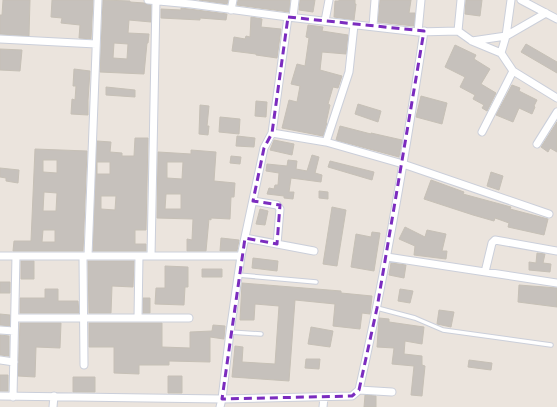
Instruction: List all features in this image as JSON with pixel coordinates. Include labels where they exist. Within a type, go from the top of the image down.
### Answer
[{"type":"street","points":[[84,365],[83,319],[85,256],[98,0]]},
{"type":"street","points":[[148,0],[191,2],[231,10],[421,32],[458,31],[472,42],[501,53],[513,71],[557,98]]},
{"type":"street","points":[[151,256],[156,0]]},
{"type":"street","points":[[231,10],[233,0]]},
{"type":"street","points":[[220,407],[241,256],[264,148],[272,133],[295,0]]},
{"type":"street","points":[[325,21],[329,0]]},
{"type":"street","points":[[372,26],[376,0]]},
{"type":"street","points":[[0,396],[222,398],[324,397],[352,396],[359,390],[387,257],[403,164],[421,32],[421,0]]},
{"type":"street","points":[[458,31],[461,0]]},
{"type":"street","points":[[501,53],[506,36],[511,0]]},
{"type":"street","points":[[520,0],[557,19]]},
{"type":"street","points":[[472,42],[506,36],[546,13]]},
{"type":"street","points":[[326,142],[349,72],[354,25]]},
{"type":"street","points":[[0,39],[96,44]]},
{"type":"street","points":[[482,132],[513,71]]},
{"type":"street","points":[[537,144],[557,112]]},
{"type":"street","points":[[272,133],[326,142],[403,164],[549,214]]},
{"type":"street","points":[[253,201],[277,205],[280,209],[277,244]]},
{"type":"street","points":[[245,238],[314,251]]},
{"type":"street","points":[[485,272],[492,243],[495,240],[557,251]]},
{"type":"street","points":[[0,256],[241,256]]},
{"type":"street","points":[[14,397],[16,256]]},
{"type":"street","points":[[138,318],[139,256]]},
{"type":"street","points":[[387,257],[557,283]]},
{"type":"street","points":[[15,318],[189,318]]},
{"type":"street","points":[[0,330],[14,331]]},
{"type":"street","points":[[0,360],[14,362]]},
{"type":"street","points":[[359,390],[392,392]]},
{"type":"street","points":[[53,407],[54,396]]},
{"type":"street","points":[[323,407],[324,397]]},
{"type":"lane","points":[[238,275],[316,282]]},
{"type":"lane","points":[[377,308],[415,318],[443,330],[551,345]]},
{"type":"lane","points":[[230,332],[261,334]]},
{"type":"highlighted area","points":[[288,17],[424,31],[377,308],[359,390],[352,396],[222,399],[245,238],[277,244],[280,205],[253,201],[264,148],[272,133]]},
{"type":"building","points":[[3,0],[30,0],[29,36],[0,34],[0,15],[2,15]]},
{"type":"building","points":[[52,0],[93,0],[91,39],[79,38],[80,25],[61,23],[62,18],[51,17]]},
{"type":"building","points":[[103,0],[130,1],[151,5],[151,22],[129,20],[128,33],[149,34],[144,74],[100,72]],"holes":[[[114,43],[128,44],[127,59],[113,58]]]},
{"type":"building","points":[[199,0],[228,0],[227,4]]},
{"type":"building","points":[[238,0],[290,0],[289,12],[237,5]]},
{"type":"building","points":[[300,0],[315,0],[313,12],[299,10]]},
{"type":"building","points":[[355,0],[354,20],[334,17],[335,1]]},
{"type":"building","points":[[380,0],[411,0],[409,13],[415,13],[414,26],[378,22]]},
{"type":"building","points":[[466,0],[482,0],[480,16],[465,14]]},
{"type":"building","points":[[181,8],[227,14],[226,20],[161,18],[161,9],[181,10]]},
{"type":"building","points":[[251,17],[262,19],[261,27],[281,29],[277,58],[232,51],[234,37],[245,39],[246,36],[250,37]]},
{"type":"building","points":[[308,25],[323,27],[322,31],[348,35],[346,54],[322,52],[320,70],[342,76],[338,88],[333,87],[328,104],[330,105],[323,136],[282,128],[289,100],[297,102],[300,86],[291,84],[297,64],[305,66],[309,38],[306,37]]},
{"type":"building","points":[[526,44],[557,62],[557,73],[521,52]]},
{"type":"building","points":[[455,45],[476,55],[474,59],[490,69],[481,84],[496,93],[487,111],[482,108],[484,105],[473,99],[475,95],[460,87],[465,77],[445,67]]},
{"type":"building","points":[[0,49],[22,50],[20,71],[0,70]]},
{"type":"building","points":[[74,69],[90,71],[88,115],[71,114],[72,99],[75,100],[76,86],[73,86]]},
{"type":"building","points":[[512,85],[520,88],[519,91],[537,100],[532,114],[519,108],[513,122],[496,115]]},
{"type":"building","points":[[106,87],[135,90],[135,97],[106,95]]},
{"type":"building","points":[[421,96],[447,103],[442,124],[416,117]]},
{"type":"building","points":[[256,101],[267,102],[266,117],[255,116]]},
{"type":"building","points":[[358,104],[381,111],[378,122],[355,114]]},
{"type":"building","points":[[200,105],[209,106],[207,126],[209,126],[208,135],[199,134]]},
{"type":"building","points":[[220,117],[240,119],[239,134],[219,132]]},
{"type":"building","points":[[557,122],[557,152],[550,148],[548,152],[541,147]]},
{"type":"building","points":[[340,126],[402,140],[399,157],[336,140]]},
{"type":"building","points":[[237,136],[255,138],[254,147],[236,146]]},
{"type":"building","points":[[135,138],[148,138],[146,230],[135,230],[135,244],[146,244],[146,251],[93,251],[97,141],[111,142],[110,152],[122,153],[122,156],[134,156]],"holes":[[[97,162],[110,162],[110,174],[97,174]],[[101,196],[116,196],[115,210],[101,209]]]},
{"type":"building","points":[[274,140],[294,144],[292,155],[270,150]]},
{"type":"building","points":[[35,149],[87,151],[83,251],[13,251],[14,241],[31,241]],"holes":[[[43,160],[57,160],[57,173],[43,172]],[[44,192],[57,193],[56,211],[43,211]],[[43,230],[55,230],[55,242],[42,242]]]},
{"type":"building","points":[[191,150],[216,152],[214,181],[235,183],[234,197],[231,197],[230,219],[209,219],[206,251],[187,251],[187,239],[192,240],[193,219],[157,218],[158,152],[191,154]],"holes":[[[167,162],[183,162],[182,179],[167,178]],[[166,194],[181,194],[181,209],[165,209]]]},
{"type":"building","points":[[312,155],[319,157],[315,173],[322,175],[321,182],[291,178],[289,192],[294,192],[293,199],[284,198],[284,196],[267,194],[269,188],[274,189],[275,185],[278,185],[279,173],[266,171],[267,164],[287,166],[288,160],[297,161],[296,169],[307,171]]},
{"type":"building","points":[[231,156],[241,157],[240,164],[230,163]]},
{"type":"building","points":[[330,161],[374,172],[372,180],[328,167]]},
{"type":"building","points":[[0,168],[19,170],[18,183],[6,181],[6,178],[0,177]]},
{"type":"building","points":[[491,172],[503,176],[499,190],[487,186]]},
{"type":"building","points":[[431,180],[464,192],[463,194],[548,219],[544,235],[508,227],[509,223],[495,218],[494,221],[424,199]]},
{"type":"building","points":[[319,191],[328,192],[328,199],[319,198]]},
{"type":"building","points":[[332,207],[346,210],[337,266],[323,264]]},
{"type":"building","points":[[260,209],[268,211],[265,225],[256,224]]},
{"type":"building","points":[[405,227],[425,237],[427,230],[446,234],[442,251],[447,251],[446,259],[414,255],[415,246],[399,239]]},
{"type":"building","points":[[372,232],[380,233],[374,271],[351,267],[356,234],[371,237]]},
{"type":"building","points":[[221,238],[239,240],[237,251],[220,251]]},
{"type":"building","points":[[537,253],[545,254],[543,263],[551,264],[550,272],[529,270],[529,262],[536,263]]},
{"type":"building","points":[[253,258],[278,261],[277,271],[252,268]]},
{"type":"building","points":[[21,261],[34,261],[34,279],[21,279]]},
{"type":"building","points":[[88,261],[134,261],[133,287],[112,286],[111,313],[89,313]]},
{"type":"building","points":[[391,263],[406,265],[404,278],[389,275]]},
{"type":"building","points":[[165,266],[188,267],[188,287],[185,287],[184,305],[155,304],[156,288],[165,288]]},
{"type":"building","points":[[202,269],[222,269],[222,277],[202,277]]},
{"type":"building","points":[[0,282],[10,282],[10,293],[0,293]]},
{"type":"building","points":[[242,283],[341,291],[341,293],[372,296],[370,314],[362,313],[360,329],[333,326],[335,304],[295,300],[289,381],[232,377],[235,346],[243,347],[242,362],[275,364],[279,306],[255,304],[254,320],[240,320]]},
{"type":"building","points":[[519,285],[557,288],[557,307],[518,302]]},
{"type":"building","points":[[45,289],[58,289],[58,301],[78,301],[79,313],[20,313],[20,298],[45,298]]},
{"type":"building","points":[[400,289],[413,291],[410,303],[398,301]]},
{"type":"building","points":[[143,298],[150,298],[150,313],[143,313]]},
{"type":"building","points":[[439,310],[454,312],[451,327],[437,324]]},
{"type":"building","points":[[0,314],[10,315],[10,326],[0,325]]},
{"type":"building","points":[[379,318],[389,319],[389,322],[424,327],[422,344],[405,341],[404,354],[422,356],[422,365],[425,366],[422,396],[411,395],[414,366],[392,364],[394,348],[377,347]]},
{"type":"building","points":[[20,323],[61,323],[60,348],[36,347],[35,377],[18,376]]},
{"type":"building","points":[[89,323],[162,323],[162,347],[190,348],[190,332],[212,331],[213,325],[225,326],[224,339],[210,337],[210,362],[169,361],[169,365],[139,365],[139,374],[114,373],[114,347],[89,347]]},
{"type":"building","points":[[311,327],[333,331],[330,347],[308,344]]},
{"type":"building","points":[[0,335],[9,336],[9,356],[0,355]]},
{"type":"building","points":[[306,359],[320,359],[319,369],[305,368]]},
{"type":"building","points":[[469,360],[492,363],[491,370],[468,367]]},
{"type":"building","points":[[0,375],[8,375],[8,391],[0,391]]},
{"type":"building","points":[[168,376],[182,376],[182,393],[168,393]]},
{"type":"building","points":[[73,377],[95,377],[95,392],[73,392]]},
{"type":"building","points":[[365,395],[376,396],[376,407],[364,407]]}]
